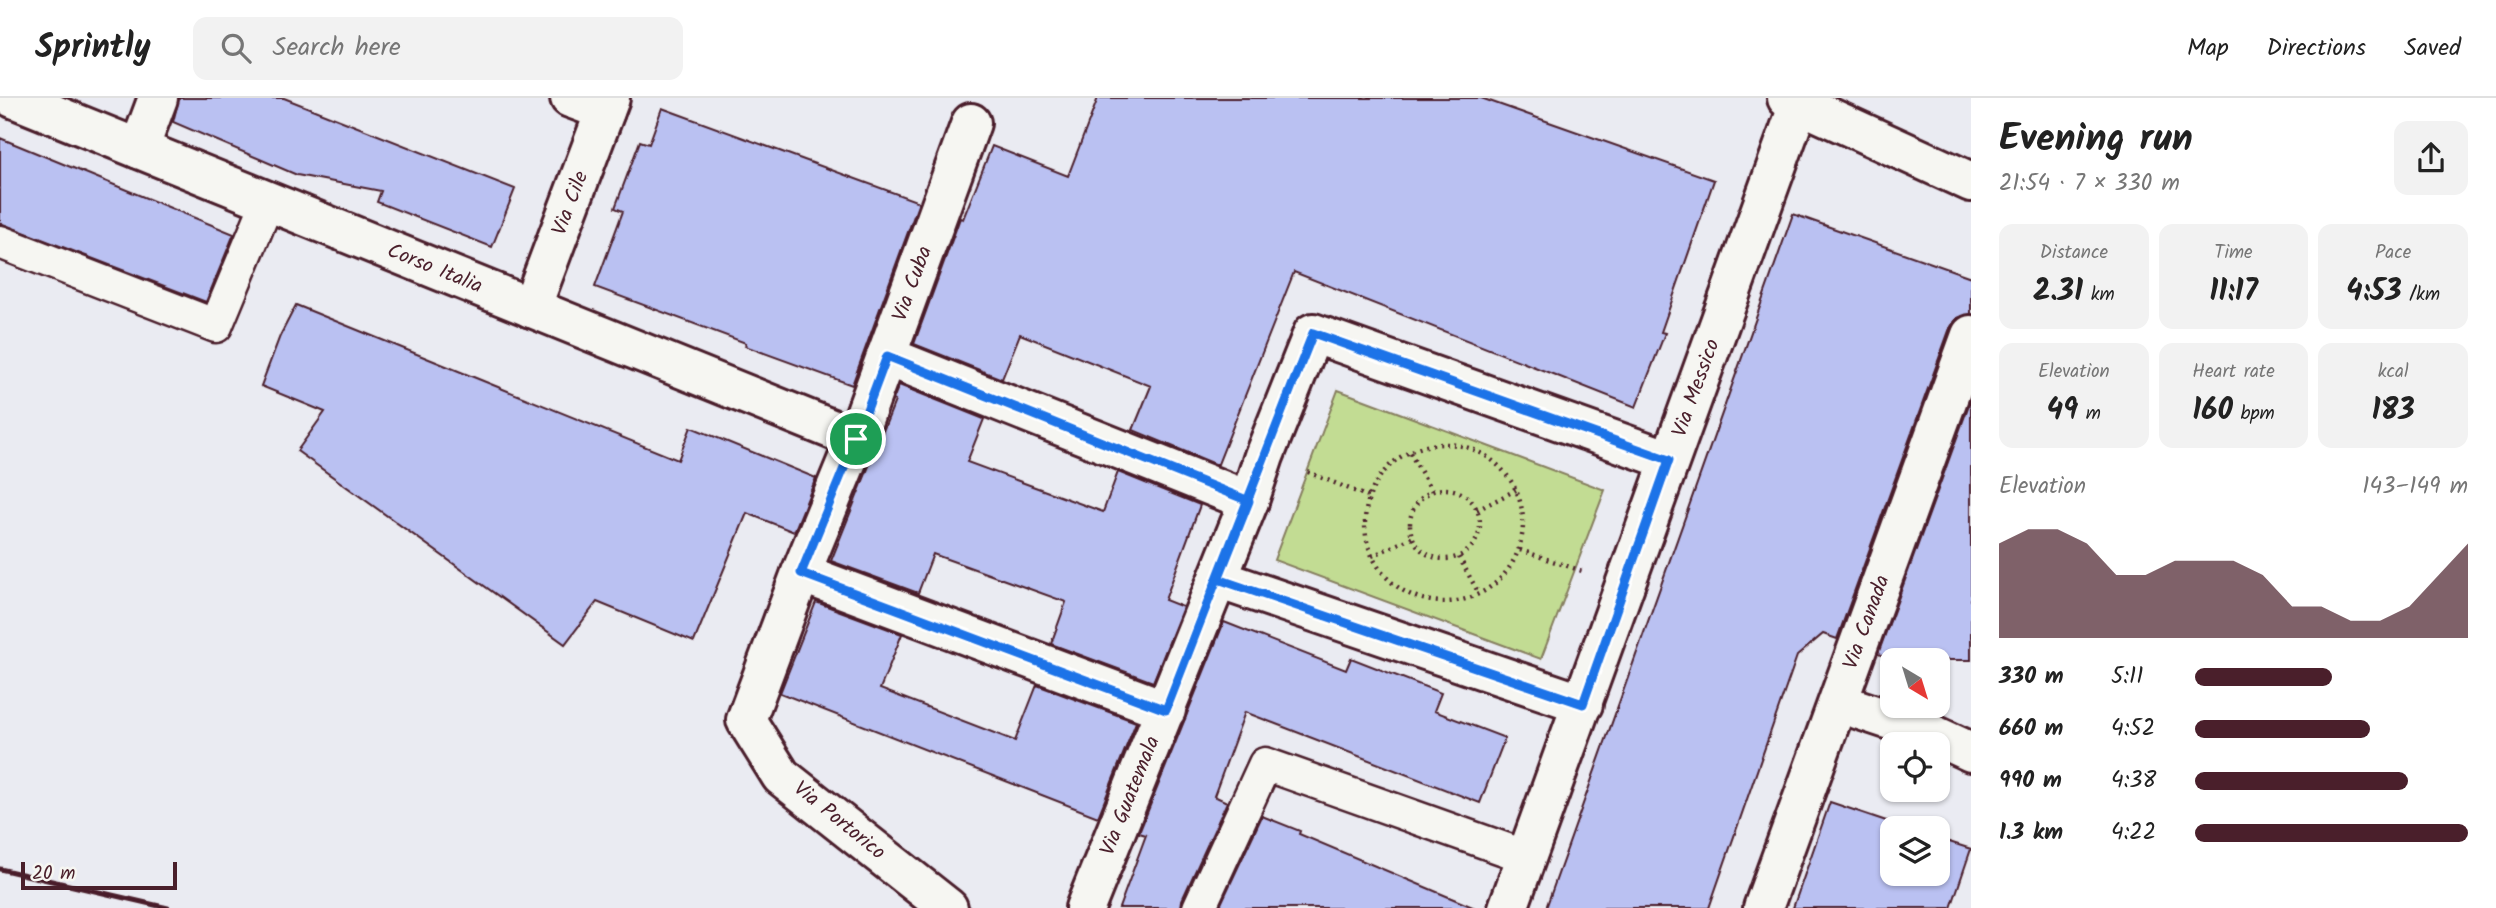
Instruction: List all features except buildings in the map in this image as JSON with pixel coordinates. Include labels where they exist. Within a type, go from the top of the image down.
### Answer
[{"type":"street","name":"Corso Italia","points":[[13,98],[856,439]]},
{"type":"street","points":[[139,149],[159,98]]},
{"type":"street","points":[[570,98],[608,105]]},
{"type":"street","points":[[1793,101],[1971,182]]},
{"type":"street","name":"Via Messico","points":[[1508,908],[1625,586],[1793,101]]},
{"type":"street","name":"Via Cile","points":[[531,308],[608,105]]},
{"type":"street","name":"Via Cuba","points":[[746,720],[801,573],[856,439],[971,123]]},
{"type":"street","name":"Via Guatemala","points":[[1085,908],[1249,501],[1313,333],[1669,460]]},
{"type":"street","name":"Via Canada","points":[[1763,908],[1971,335]]},
{"type":"street","points":[[887,356],[1249,501]]},
{"type":"street","points":[[801,573],[1166,710]]},
{"type":"street","points":[[1218,579],[1583,704]]},
{"type":"street","points":[[1839,703],[1932,734],[1971,751]]},
{"type":"street","name":"Via Portorico","points":[[746,720],[781,776],[948,908]]},
{"type":"lane","points":[[0,242],[216,326],[268,201]]},
{"type":"lane","points":[[1199,908],[1265,764],[1527,857]]},
{"type":"path","points":[[1447,444],[1471,448],[1493,460],[1510,478],[1516,490],[1521,501],[1524,526],[1520,550],[1507,572],[1489,590],[1466,600],[1441,603],[1416,598],[1395,587],[1378,568],[1367,546],[1364,521],[1369,497],[1381,474],[1400,457],[1422,447],[1447,444]]},
{"type":"path","points":[[1410,453],[1432,491]]},
{"type":"path","points":[[1264,456],[1369,497]]},
{"type":"path","points":[[1447,489],[1462,493],[1474,503],[1477,510],[1480,518],[1479,534],[1472,547],[1459,557],[1444,559],[1428,555],[1416,545],[1411,531],[1411,515],[1419,500],[1432,491],[1447,489]]},
{"type":"path","points":[[1477,510],[1516,490]]},
{"type":"path","points":[[1372,556],[1413,537]]},
{"type":"path","points":[[1520,550],[1625,586]]},
{"type":"path","points":[[1459,557],[1479,594]]},
{"type":"green space","points":[[1338,390],[1605,490],[1541,659],[1274,560]]},
{"type":"railway","points":[[0,869],[168,908]]},
{"type":"route","points":[[856,439],[801,573],[1166,710],[1192,644],[1249,501],[1313,333],[1669,460],[1583,704],[1218,579],[1249,501],[887,356],[856,439]]}]
